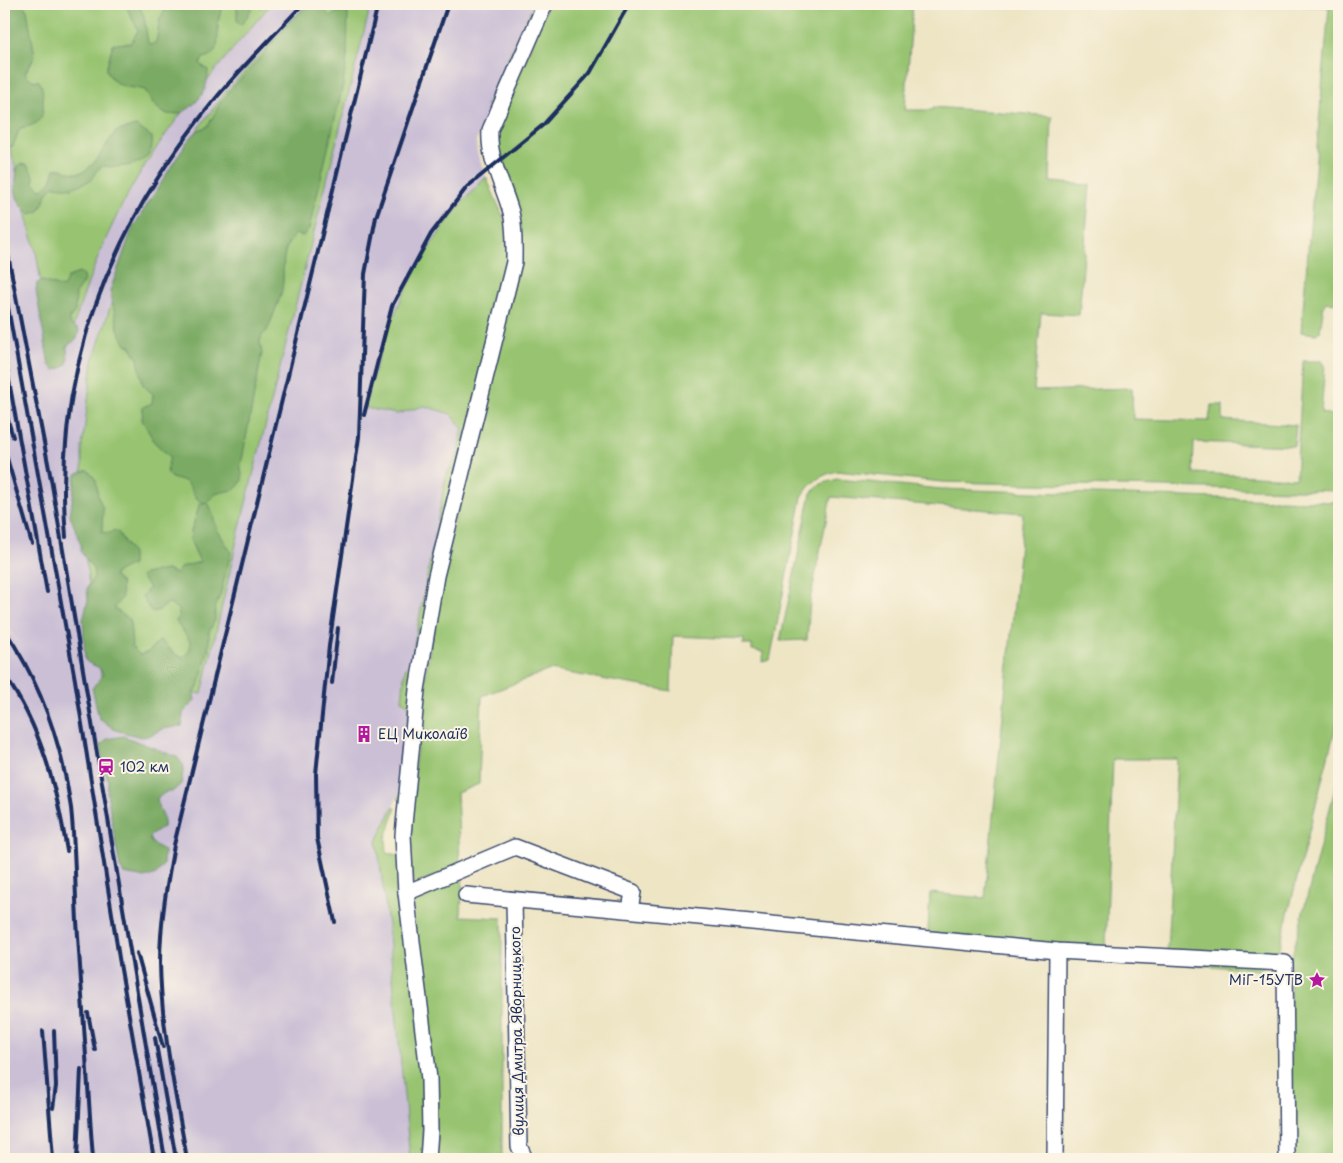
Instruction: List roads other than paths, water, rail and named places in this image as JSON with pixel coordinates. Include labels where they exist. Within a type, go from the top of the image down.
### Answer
[{"type":"street","points":[[428,1159],[430,1131],[429,1079],[406,893],[403,835],[417,690],[435,586],[514,262],[514,234],[511,213],[489,147],[490,130],[545,4]]},
{"type":"street","points":[[406,893],[515,848],[633,892],[630,910]]},
{"type":"street","points":[[466,896],[1058,951],[1285,963],[1287,1159]]},
{"type":"street","name":"вулиця Дмитра Яворницького","points":[[514,901],[519,1146],[525,1159]]},
{"type":"street","points":[[1055,1159],[1058,951]]},
{"type":"railway","points":[[66,537],[64,475],[69,416],[80,358],[96,302],[119,249],[146,197],[179,146],[226,86],[303,4]]},
{"type":"railway","points":[[187,1159],[163,1012],[160,963],[164,904],[174,845],[378,4]]},
{"type":"railway","points":[[335,922],[317,838],[316,774],[329,646],[359,437],[365,274],[376,217],[448,4]]},
{"type":"railway","points":[[364,415],[392,306],[431,234],[467,187],[543,125],[590,73],[629,4]]},
{"type":"railway","points":[[4,234],[51,479],[165,1159]]},
{"type":"railway","points":[[4,285],[75,680],[119,958],[154,1159]]},
{"type":"railway","points":[[4,353],[47,592]]},
{"type":"railway","points":[[4,407],[13,437]]},
{"type":"railway","points":[[4,448],[32,544]]},
{"type":"railway","points":[[332,683],[338,628]]},
{"type":"railway","points":[[4,629],[28,670],[48,714],[67,784],[73,836],[93,1159]]},
{"type":"railway","points":[[4,675],[28,715],[46,759],[67,851]]},
{"type":"railway","points":[[137,953],[163,1047]]},
{"type":"railway","points":[[88,1013],[95,1050]]},
{"type":"railway","points":[[43,1031],[53,1159]]},
{"type":"railway","points":[[53,1108],[56,1086],[54,1031]]},
{"type":"railway","points":[[155,1038],[176,1159]]},
{"type":"railway","points":[[77,1159],[81,1069]]},
{"type":"place","name":"ЕЦ Миколаїв","points":[[364,734]]},
{"type":"place","name":"102 км","points":[[106,767]]},
{"type":"place","name":"МіГ-15УТВ","points":[[1317,980]]}]
